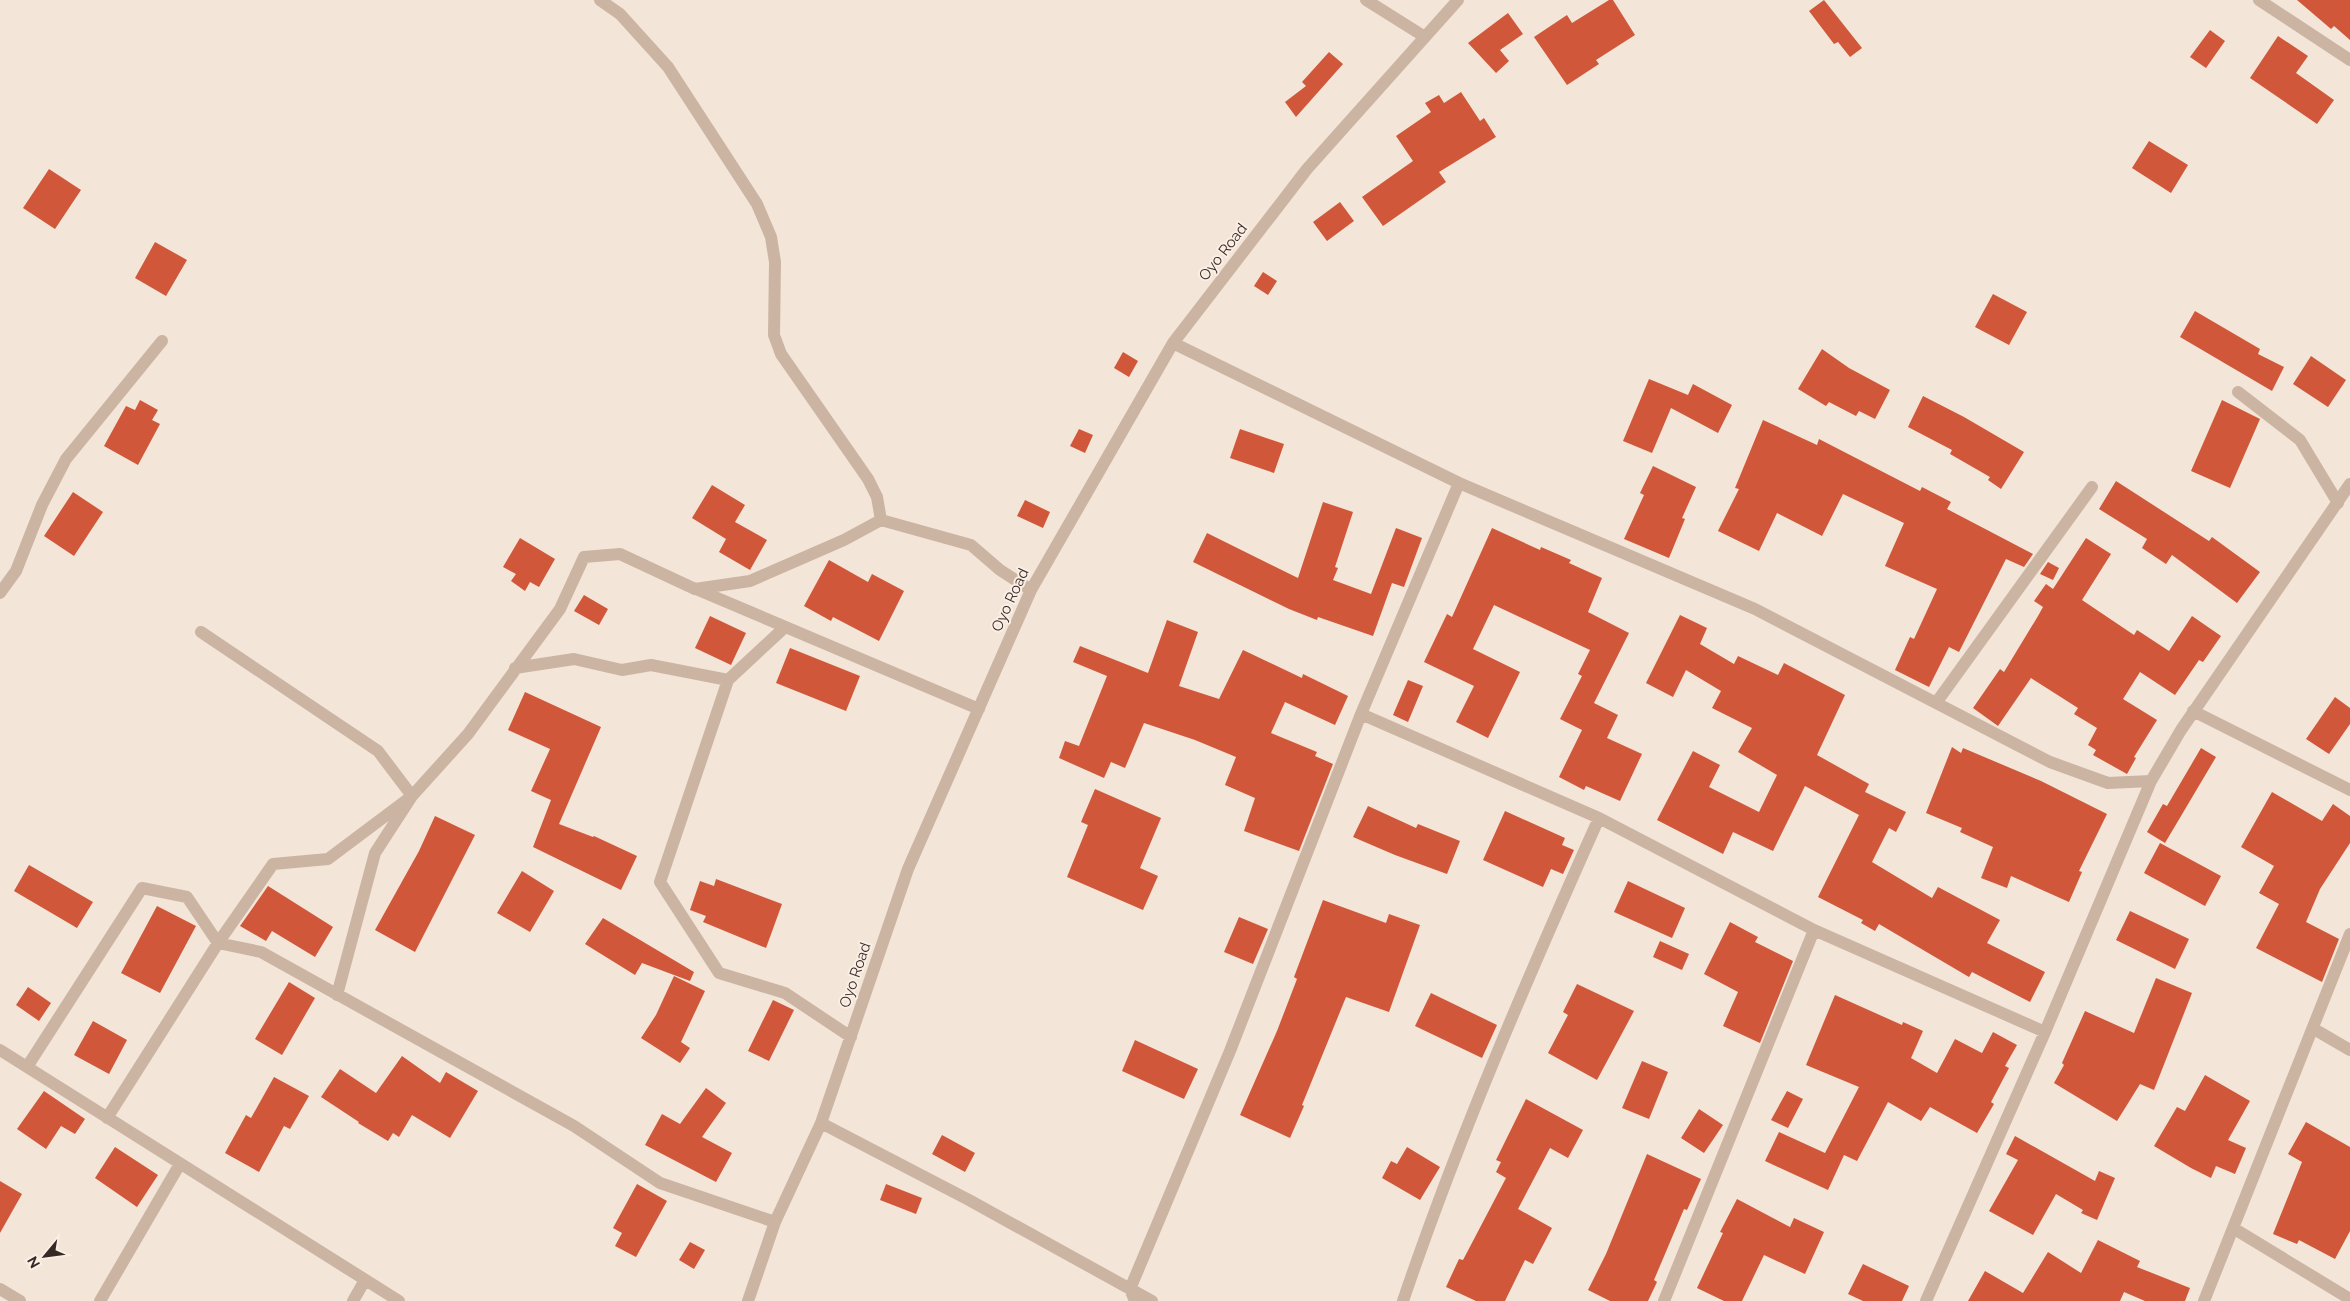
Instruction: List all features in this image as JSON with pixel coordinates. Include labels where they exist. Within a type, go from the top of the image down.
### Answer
[{"type":"street","points":[[600,0],[620,14],[668,67],[757,204],[773,245],[775,262],[774,335],[781,354],[868,479],[876,497],[881,520]]},
{"type":"street","points":[[1366,0],[1425,37]]},
{"type":"street","name":"Oyo Road","points":[[748,1301],[775,1222],[821,1123],[908,870],[1031,590],[1173,343],[1306,170],[1458,0]]},
{"type":"street","points":[[2258,0],[2350,60]]},
{"type":"street","points":[[0,593],[16,572],[42,506],[66,459],[162,341]]},
{"type":"street","points":[[1173,343],[1459,483],[1755,609],[2050,762],[2108,783],[2151,781]]},
{"type":"street","points":[[2238,392],[2300,440],[2338,503]]},
{"type":"street","points":[[1132,1295],[1362,714],[1459,483]]},
{"type":"street","points":[[1926,1301],[2045,1032],[2151,781],[2194,711],[2350,484]]},
{"type":"street","points":[[1936,703],[2092,487]]},
{"type":"street","points":[[695,589],[750,581],[844,540],[881,520],[971,545],[1000,570],[1031,590]]},
{"type":"street","points":[[338,994],[375,853],[412,796],[468,734],[560,609],[584,557],[620,554],[695,589],[979,709]]},
{"type":"street","points":[[785,627],[728,680],[660,882],[719,973],[785,993],[851,1037]]},
{"type":"street","points":[[201,632],[378,751],[412,796]]},
{"type":"street","points":[[515,668],[574,659],[622,670],[651,665],[728,680]]},
{"type":"street","points":[[2194,711],[2350,790]]},
{"type":"street","points":[[1362,714],[1599,818],[1814,930],[2045,1032]]},
{"type":"street","points":[[108,1118],[218,943],[273,864],[328,859],[412,796]]},
{"type":"street","points":[[1403,1301],[1435,1206],[1520,996],[1599,818]]},
{"type":"street","points":[[28,1067],[142,888],[187,897],[218,943],[261,952],[574,1126],[660,1183],[775,1222]]},
{"type":"street","points":[[1664,1301],[1814,930]]},
{"type":"street","points":[[2204,1301],[2314,1029],[2350,934]]},
{"type":"street","points":[[2314,1029],[2350,1050]]},
{"type":"street","points":[[0,1050],[168,1156],[184,1169],[399,1301]]},
{"type":"street","points":[[821,1123],[969,1200],[1132,1295],[1152,1301]]},
{"type":"street","points":[[100,1301],[184,1169]]},
{"type":"street","points":[[2233,1228],[2350,1299]]},
{"type":"street","points":[[353,1301],[365,1280]]},
{"type":"street","points":[[0,1289],[20,1301]]},
{"type":"building","points":[[1609,0],[1613,0],[1635,35],[1596,60],[1599,64],[1567,85],[1534,37],[1567,15],[1572,23]]},
{"type":"building","points":[[1824,0],[1862,48],[1850,57],[1838,42],[1834,44],[1809,11]]},
{"type":"building","points":[[2297,0],[2350,0],[2350,40],[2334,26],[2331,29]]},
{"type":"building","points":[[1508,13],[1523,34],[1500,50],[1509,61],[1496,73],[1468,43]]},
{"type":"building","points":[[2210,30],[2225,41],[2206,68],[2190,57]]},
{"type":"building","points":[[2278,36],[2308,56],[2296,73],[2334,100],[2317,124],[2250,78]]},
{"type":"building","points":[[1329,52],[1343,64],[1296,117],[1285,102],[1306,86],[1302,82]]},
{"type":"building","points":[[1461,92],[1480,121],[1484,118],[1496,137],[1439,172],[1446,182],[1383,226],[1362,197],[1413,161],[1396,136],[1431,112],[1425,103],[1439,95],[1444,103]]},
{"type":"building","points":[[2149,141],[2188,165],[2171,193],[2132,168]]},
{"type":"building","points":[[49,169],[81,190],[55,229],[23,208]]},
{"type":"building","points":[[1340,202],[1354,221],[1327,241],[1313,222]]},
{"type":"building","points":[[155,242],[187,260],[166,296],[135,278]]},
{"type":"building","points":[[1263,272],[1277,281],[1268,295],[1254,286]]},
{"type":"building","points":[[1993,294],[2027,312],[2009,345],[1975,327]]},
{"type":"building","points":[[2195,311],[2260,349],[2258,354],[2284,367],[2272,391],[2180,337]]},
{"type":"building","points":[[1822,349],[1849,368],[1890,390],[1875,419],[1859,411],[1856,416],[1829,402],[1826,406],[1798,389]]},
{"type":"building","points":[[1123,352],[1138,361],[1129,377],[1114,368]]},
{"type":"building","points":[[2311,356],[2346,380],[2328,407],[2293,384]]},
{"type":"building","points":[[1649,379],[1688,395],[1693,384],[1732,405],[1718,433],[1671,408],[1652,453],[1623,441]]},
{"type":"building","points":[[1923,396],[1964,417],[2024,452],[2001,489],[1988,480],[1990,477],[1950,454],[1952,450],[1908,427]]},
{"type":"building","points":[[140,400],[158,410],[152,420],[160,424],[138,465],[104,446],[126,406],[135,410]]},
{"type":"building","points":[[2222,400],[2260,419],[2230,488],[2191,471]]},
{"type":"building","points":[[1763,420],[1817,445],[1819,439],[1920,491],[1922,487],[1951,502],[1947,509],[2033,554],[2024,567],[2006,559],[1959,652],[1949,647],[1929,687],[1895,670],[1910,637],[1914,639],[1937,589],[1885,566],[1904,523],[1843,494],[1822,536],[1777,513],[1759,551],[1718,531],[1739,489],[1735,488]]},
{"type":"building","points":[[1079,429],[1093,435],[1085,453],[1070,446]]},
{"type":"building","points":[[1240,429],[1284,444],[1274,473],[1230,458]]},
{"type":"building","points":[[1653,466],[1696,487],[1682,518],[1685,519],[1669,558],[1624,539],[1644,495],[1640,493]]},
{"type":"building","points":[[2116,481],[2209,541],[2212,537],[2260,572],[2237,603],[2172,555],[2166,564],[2142,548],[2147,539],[2099,509]]},
{"type":"building","points":[[712,485],[745,505],[735,522],[767,540],[750,570],[719,552],[726,539],[692,518]]},
{"type":"building","points":[[73,492],[103,512],[74,556],[44,536]]},
{"type":"building","points":[[1025,500],[1050,512],[1043,528],[1017,516]]},
{"type":"building","points":[[1323,502],[1353,512],[1335,567],[1338,568],[1333,580],[1371,594],[1396,528],[1422,538],[1404,587],[1392,583],[1373,636],[1318,617],[1317,620],[1289,609],[1193,562],[1207,533],[1298,578]]},
{"type":"building","points":[[1492,528],[1540,550],[1541,547],[1571,560],[1569,563],[1602,578],[1588,612],[1629,633],[1594,703],[1618,715],[1607,738],[1642,754],[1620,801],[1586,786],[1584,790],[1559,777],[1582,730],[1560,719],[1582,676],[1578,674],[1590,650],[1494,605],[1473,649],[1520,672],[1488,738],[1456,722],[1474,686],[1424,662],[1447,614],[1452,617]]},
{"type":"building","points":[[520,538],[555,559],[539,587],[530,582],[525,591],[511,581],[516,574],[503,567]]},
{"type":"building","points":[[2086,538],[2111,554],[2082,600],[2134,635],[2137,630],[2169,651],[2192,616],[2221,636],[2203,662],[2199,660],[2175,695],[2140,672],[2123,699],[2157,720],[2134,757],[2136,758],[2127,774],[2093,755],[2096,750],[2088,745],[2097,728],[2074,714],[2078,708],[2031,678],[1998,726],[1973,708],[2000,669],[2004,672],[2038,616],[2043,607],[2034,601],[2046,584],[2053,589]]},
{"type":"building","points":[[829,560],[868,582],[872,574],[904,591],[879,641],[833,617],[831,621],[804,606]]},
{"type":"building","points":[[2048,562],[2059,568],[2053,580],[2040,574]]},
{"type":"building","points":[[584,595],[608,609],[599,625],[574,611]]},
{"type":"building","points":[[1680,615],[1707,628],[1700,644],[1734,664],[1738,656],[1778,675],[1784,663],[1845,695],[1817,755],[1869,784],[1865,792],[1906,812],[1896,832],[1889,828],[1872,862],[1932,898],[1938,887],[2000,920],[1987,943],[2045,972],[2030,1002],[1972,972],[1969,977],[1879,924],[1875,931],[1861,923],[1863,920],[1818,897],[1859,815],[1805,786],[1773,851],[1733,832],[1723,854],[1657,820],[1693,751],[1720,765],[1709,787],[1759,812],[1777,775],[1738,752],[1752,728],[1712,708],[1721,691],[1686,670],[1673,697],[1646,683]]},
{"type":"building","points":[[710,616],[746,633],[731,665],[695,648]]},
{"type":"building","points":[[1167,620],[1198,632],[1179,686],[1219,699],[1243,650],[1302,678],[1303,674],[1348,696],[1335,725],[1285,702],[1271,733],[1317,752],[1315,756],[1333,764],[1299,851],[1244,831],[1255,798],[1225,785],[1236,757],[1195,740],[1144,723],[1125,768],[1111,762],[1104,778],[1059,758],[1065,741],[1079,746],[1107,676],[1073,662],[1080,646],[1148,673]]},
{"type":"building","points":[[790,648],[860,676],[846,711],[776,683]]},
{"type":"building","points":[[1408,680],[1423,686],[1408,722],[1393,715]]},
{"type":"building","points":[[525,692],[601,727],[559,824],[594,836],[637,856],[621,890],[533,847],[551,800],[531,791],[550,749],[508,730]]},
{"type":"building","points":[[2335,697],[2350,708],[2350,724],[2329,754],[2306,739]]},
{"type":"building","points":[[1952,747],[1961,753],[1963,748],[2041,781],[2107,814],[2079,871],[2082,872],[2069,902],[2011,876],[2007,888],[1981,878],[1993,847],[1960,832],[1962,828],[1926,813]]},
{"type":"building","points":[[2201,748],[2216,757],[2165,843],[2147,832],[2163,804],[2167,806]]},
{"type":"building","points":[[1095,789],[1161,818],[1140,868],[1158,876],[1143,910],[1067,877],[1088,825],[1081,822]]},
{"type":"building","points":[[2272,792],[2322,821],[2333,804],[2350,816],[2350,843],[2320,889],[2306,922],[2339,939],[2322,982],[2256,948],[2279,904],[2259,893],[2274,866],[2241,847]]},
{"type":"building","points":[[1368,806],[1416,828],[1418,824],[1460,841],[1447,874],[1353,837]]},
{"type":"building","points":[[1505,811],[1565,838],[1562,845],[1574,850],[1563,874],[1551,869],[1543,887],[1483,860]]},
{"type":"building","points":[[435,816],[475,835],[415,952],[375,930],[419,851]]},
{"type":"building","points":[[2160,843],[2221,876],[2205,906],[2144,873]]},
{"type":"building","points":[[29,865],[93,902],[77,928],[14,891]]},
{"type":"building","points":[[522,871],[554,891],[530,932],[497,913]]},
{"type":"building","points":[[716,879],[782,904],[766,948],[703,922],[706,916],[690,910],[700,881],[714,886]]},
{"type":"building","points":[[1628,881],[1685,908],[1672,938],[1614,912]]},
{"type":"building","points":[[268,886],[333,927],[315,957],[272,931],[266,941],[240,926]]},
{"type":"building","points":[[1323,900],[1386,923],[1389,914],[1420,925],[1389,1012],[1346,997],[1290,1138],[1240,1115],[1277,1031],[1297,979],[1294,977]]},
{"type":"building","points":[[157,906],[196,926],[160,993],[121,973]]},
{"type":"building","points":[[2130,911],[2189,939],[2175,969],[2116,940]]},
{"type":"building","points":[[1239,917],[1268,929],[1253,964],[1224,952]]},
{"type":"building","points":[[603,918],[694,972],[690,981],[642,963],[635,975],[585,944]]},
{"type":"building","points":[[1730,922],[1758,937],[1755,942],[1793,961],[1760,1043],[1723,1026],[1738,992],[1704,974]]},
{"type":"building","points":[[1660,941],[1689,954],[1682,970],[1653,957]]},
{"type":"building","points":[[674,976],[705,991],[681,1042],[690,1048],[680,1063],[641,1038],[656,1015]]},
{"type":"building","points":[[2156,978],[2192,993],[2154,1090],[2140,1084],[2117,1121],[2054,1083],[2064,1065],[2062,1063],[2085,1011],[2134,1033]]},
{"type":"building","points":[[289,982],[315,998],[282,1055],[255,1039]]},
{"type":"building","points":[[1577,984],[1634,1011],[1597,1080],[1548,1053],[1568,1015],[1563,1012]]},
{"type":"building","points":[[28,987],[51,1003],[39,1021],[16,1005]]},
{"type":"building","points":[[1431,993],[1497,1025],[1482,1058],[1415,1026]]},
{"type":"building","points":[[1835,995],[1902,1025],[1903,1022],[1923,1031],[1911,1058],[1937,1073],[1955,1039],[1982,1053],[1993,1032],[2017,1045],[2005,1066],[2009,1068],[1991,1102],[1994,1104],[1977,1133],[1930,1107],[1921,1121],[1888,1102],[1857,1161],[1844,1155],[1828,1190],[1765,1161],[1779,1132],[1825,1153],[1859,1087],[1806,1065]]},
{"type":"building","points":[[773,1000],[794,1010],[769,1061],[748,1051]]},
{"type":"building","points":[[93,1021],[127,1040],[109,1074],[74,1055]]},
{"type":"building","points":[[1135,1040],[1198,1069],[1184,1099],[1122,1071]]},
{"type":"building","points":[[402,1056],[440,1083],[446,1072],[478,1091],[450,1138],[412,1115],[399,1137],[393,1133],[388,1141],[321,1097],[340,1069],[376,1093]]},
{"type":"building","points":[[1642,1061],[1668,1072],[1649,1119],[1622,1108]]},
{"type":"building","points":[[2205,1075],[2250,1101],[2228,1140],[2246,1148],[2235,1174],[2216,1166],[2211,1178],[2154,1146],[2177,1107],[2185,1111]]},
{"type":"building","points":[[274,1077],[309,1096],[290,1129],[284,1126],[259,1172],[225,1153],[246,1115],[251,1118]]},
{"type":"building","points":[[706,1088],[726,1103],[702,1137],[732,1153],[716,1182],[645,1145],[662,1114],[680,1124]]},
{"type":"building","points":[[44,1091],[85,1119],[75,1134],[61,1126],[46,1149],[17,1129]]},
{"type":"building","points":[[1787,1091],[1803,1099],[1788,1128],[1771,1120]]},
{"type":"building","points":[[1526,1099],[1583,1130],[1568,1158],[1550,1148],[1518,1209],[1552,1228],[1533,1264],[1525,1260],[1505,1301],[1476,1301],[1446,1287],[1459,1259],[1463,1260],[1506,1178],[1496,1172],[1501,1162],[1496,1160]]},
{"type":"building","points":[[1699,1109],[1723,1125],[1704,1153],[1681,1138]]},
{"type":"building","points":[[2306,1122],[2350,1147],[2350,1231],[2335,1259],[2299,1240],[2297,1244],[2273,1234],[2302,1162],[2288,1154]]},
{"type":"building","points":[[942,1135],[975,1153],[965,1172],[932,1154]]},
{"type":"building","points":[[2015,1136],[2095,1181],[2099,1171],[2115,1178],[2097,1220],[2081,1213],[2083,1210],[2056,1194],[2033,1235],[1989,1211],[2018,1160],[2006,1154]]},
{"type":"building","points":[[115,1147],[158,1175],[137,1207],[95,1178]]},
{"type":"building","points":[[1407,1147],[1440,1167],[1420,1200],[1382,1178],[1391,1161],[1397,1164]]},
{"type":"building","points":[[1647,1154],[1701,1179],[1687,1210],[1684,1209],[1654,1280],[1657,1282],[1648,1301],[1610,1301],[1588,1290],[1606,1254]]},
{"type":"building","points":[[0,1181],[22,1194],[0,1233]]},
{"type":"building","points":[[637,1184],[667,1201],[636,1257],[615,1246],[622,1233],[613,1228]]},
{"type":"building","points":[[886,1184],[922,1198],[916,1214],[880,1200]]},
{"type":"building","points":[[1737,1199],[1790,1227],[1794,1218],[1824,1232],[1805,1274],[1764,1255],[1742,1301],[1724,1301],[1697,1288],[1723,1233],[1720,1232]]},
{"type":"building","points":[[2098,1240],[2140,1261],[2137,1267],[2190,1288],[2185,1301],[2145,1301],[2124,1292],[2120,1301],[1968,1301],[1985,1271],[2023,1293],[2048,1252],[2081,1273]]},
{"type":"building","points":[[690,1242],[705,1250],[694,1269],[679,1260]]},
{"type":"building","points":[[1863,1264],[1909,1286],[1902,1301],[1863,1301],[1848,1294]]}]
